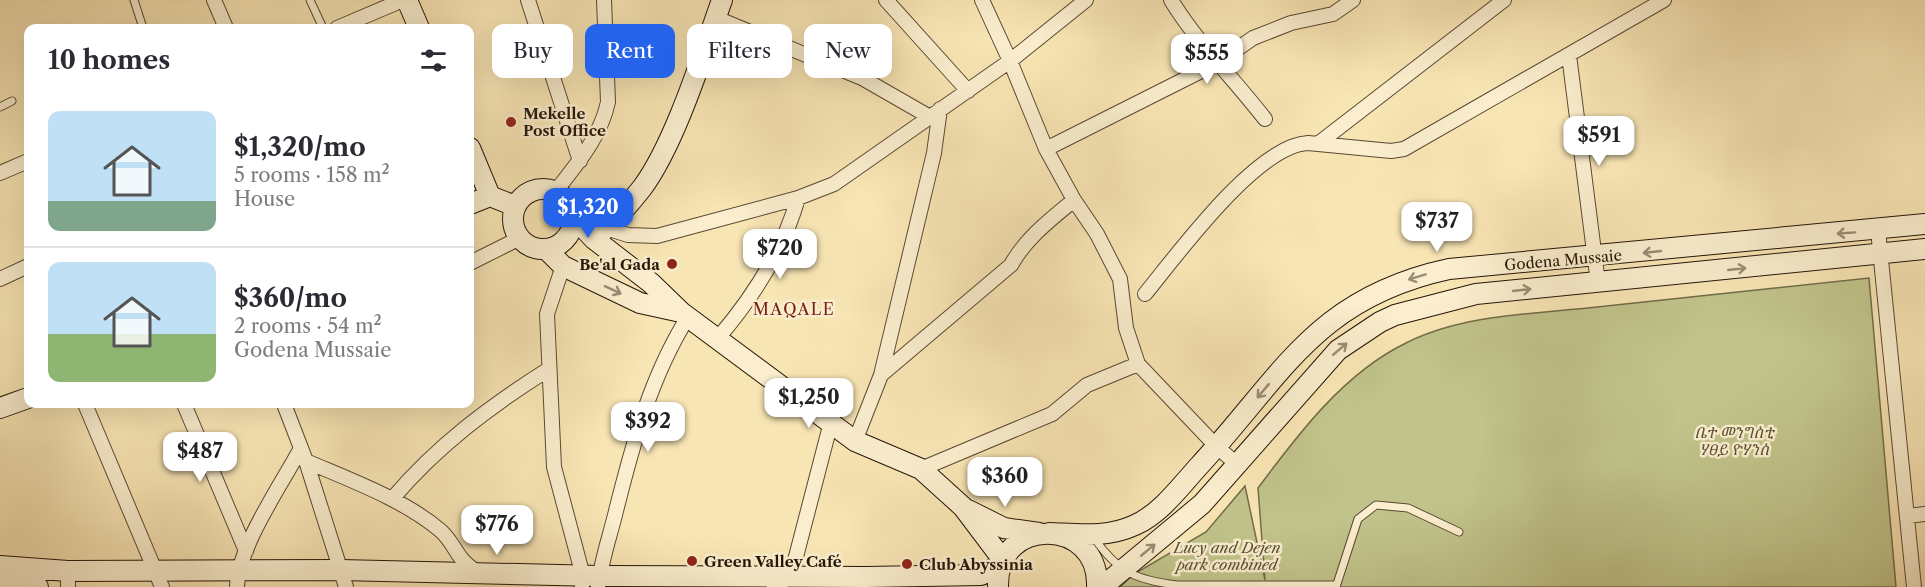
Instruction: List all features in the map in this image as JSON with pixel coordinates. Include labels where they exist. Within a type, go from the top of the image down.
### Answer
[{"type":"street","points":[[213,0],[224,24]]},
{"type":"street","points":[[347,24],[405,0],[417,24]]},
{"type":"street","points":[[528,0],[580,161]]},
{"type":"street","points":[[555,192],[580,161],[601,125],[608,102],[604,0]]},
{"type":"street","points":[[886,0],[968,91]]},
{"type":"street","points":[[981,0],[1010,61],[1046,149],[1074,200],[1097,234],[1119,279],[1126,328],[1138,364],[1217,447],[1238,465]]},
{"type":"street","points":[[600,234],[657,236],[798,198],[834,184],[1010,61],[1086,0]]},
{"type":"street","points":[[1172,0],[1217,63],[1240,86],[1265,119]]},
{"type":"street","points":[[1046,149],[1217,63],[1253,38],[1291,23],[1333,14],[1353,0]]},
{"type":"street","points":[[1319,143],[1504,0]]},
{"type":"street","points":[[1145,294],[1231,191],[1281,150],[1295,144],[1319,143],[1384,151],[1404,149],[1664,0]]},
{"type":"street","points":[[600,234],[643,187],[667,142],[719,9],[935,113]]},
{"type":"street","points":[[1569,56],[1598,283]]},
{"type":"street","points":[[855,441],[881,375],[934,153],[935,113]]},
{"type":"street","points":[[474,158],[490,196]]},
{"type":"street","points":[[0,173],[24,163]]},
{"type":"street","points":[[546,249],[565,241],[574,218],[567,200],[555,192],[536,190],[526,194],[514,206],[515,229],[528,245],[546,249],[563,266],[640,303],[684,314]]},
{"type":"street","points":[[474,202],[490,196],[514,206]]},
{"type":"street","points":[[718,338],[761,284],[792,219],[798,198]]},
{"type":"street","points":[[881,375],[1011,265],[1019,250],[1037,231],[1074,200]]},
{"type":"street","points":[[574,218],[600,234],[684,314],[855,441],[921,469],[963,507],[1002,562],[998,587]]},
{"type":"street","name":"Godena Mussaie","points":[[1044,533],[1091,535],[1123,530],[1151,516],[1217,447],[1305,343],[1338,315],[1373,294],[1412,279],[1449,270],[1925,224]]},
{"type":"street","points":[[1878,230],[1914,587]]},
{"type":"street","points":[[474,261],[520,238]]},
{"type":"street","name":"Godena Mussaie","points":[[1102,587],[1202,504],[1327,361],[1350,340],[1380,322],[1428,305],[1476,294],[1925,249]]},
{"type":"street","points":[[563,266],[547,314],[554,467],[591,581]]},
{"type":"street","points":[[0,279],[24,268]]},
{"type":"street","points":[[591,581],[651,389],[684,314]]},
{"type":"street","points":[[921,469],[1052,414],[1087,385],[1138,364]]},
{"type":"street","points":[[392,499],[425,461],[460,430],[501,399],[549,369]]},
{"type":"street","points":[[0,408],[24,399]]},
{"type":"street","points":[[87,408],[158,578]]},
{"type":"street","points":[[186,408],[246,551]]},
{"type":"street","points":[[285,408],[343,578]]},
{"type":"street","points":[[774,587],[791,576],[831,422]]},
{"type":"street","points":[[303,455],[392,499],[441,531],[462,563],[480,574]]},
{"type":"street","points":[[238,579],[246,551],[303,455]]},
{"type":"street","points":[[963,507],[1004,528],[1070,538],[1086,551],[1096,570],[1097,587]]},
{"type":"street","points":[[1908,516],[1925,514]]},
{"type":"street","points":[[0,566],[68,579],[343,578],[480,574],[591,581],[791,576],[866,582],[981,575],[1002,562],[1020,541],[1044,533]]},
{"type":"street","points":[[0,585],[38,587]]},
{"type":"lane","points":[[134,0],[142,24]]},
{"type":"lane","points":[[310,0],[321,24]]},
{"type":"lane","points":[[0,107],[12,101]]},
{"type":"lane","points":[[1091,535],[1108,558],[1124,570],[1154,582],[1177,585],[1335,586],[1358,519],[1376,505],[1408,508],[1460,532]]},
{"type":"green space","name":"ቤተ መንግስቲ ሃፀይ ዮሃንስ","points":[[1869,278],[1896,587],[1120,587],[1134,574],[1206,532],[1245,486],[1265,580],[1258,488],[1306,426],[1343,388],[1384,356],[1428,333],[1475,321],[1524,314]]},
{"type":"place","name":"Mekelle Post Office","points":[[511,122]]},
{"type":"place","name":"Be'al Gada","points":[[672,264]]},
{"type":"place","name":"Green Valley Café","points":[[692,561]]},
{"type":"place","name":"Club Abyssinia","points":[[907,564]]},
{"type":"district","name":"MAQALE","points":[[794,309]]},
{"type":"park label","name":"Lucy and Dejen park combined","points":[[1227,556]]}]
